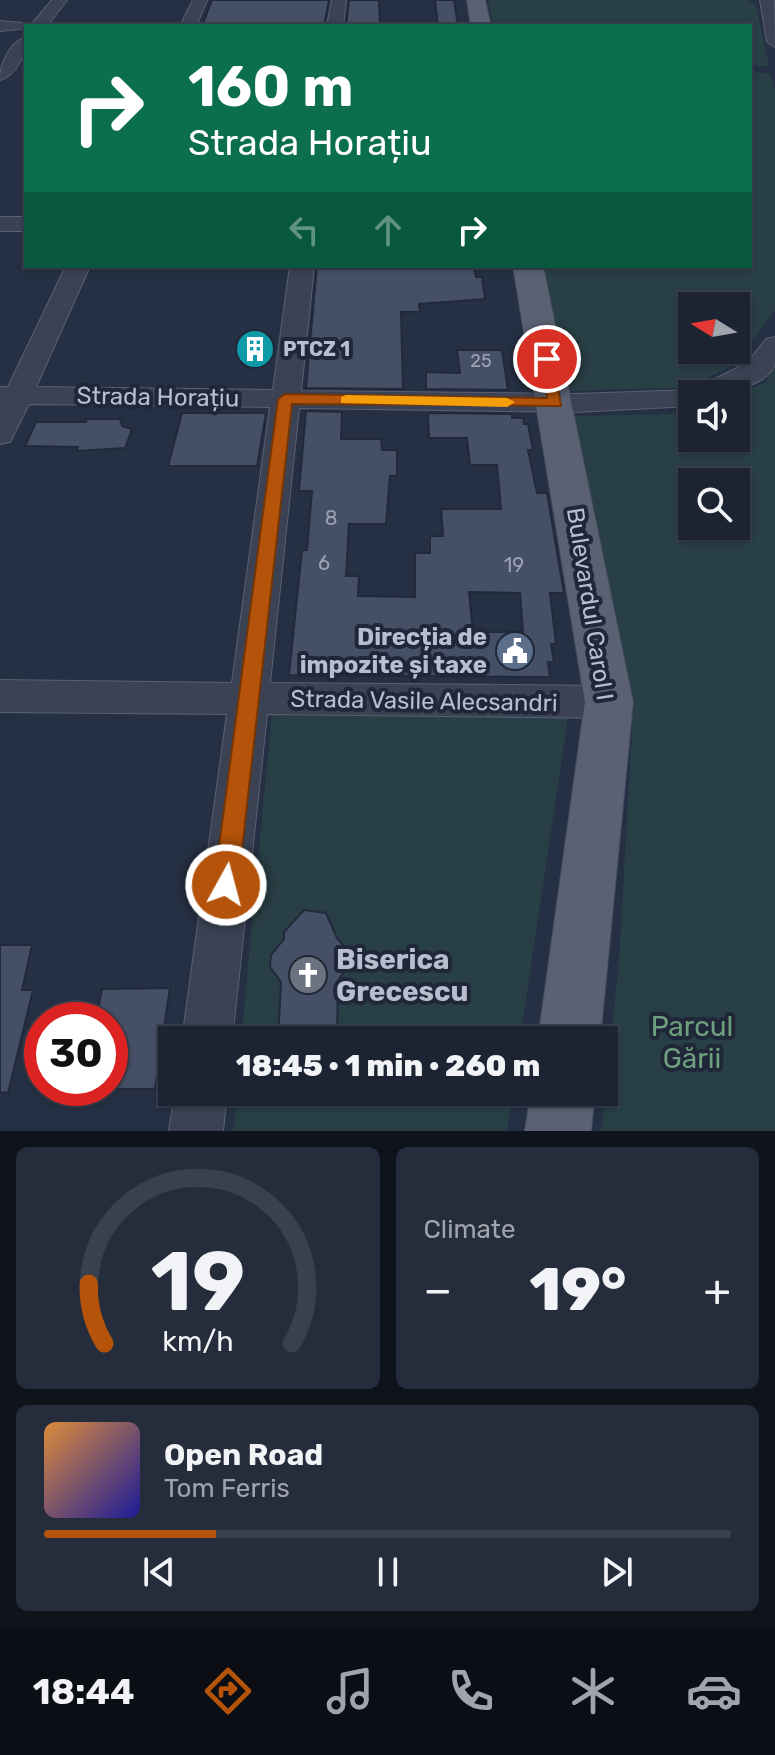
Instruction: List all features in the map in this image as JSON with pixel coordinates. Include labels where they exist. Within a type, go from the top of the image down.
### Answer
[{"type":"main road","points":[[476,0],[481,24]]},
{"type":"main road","name":"Bulevardul Carol I","points":[[528,268],[556,403],[609,702],[571,1026]]},
{"type":"main road","points":[[558,1131],[561,1106]]},
{"type":"street","points":[[41,24],[60,0]]},
{"type":"street","points":[[189,24],[200,0]]},
{"type":"street","points":[[335,24],[339,0]]},
{"type":"street","points":[[765,1],[775,42]]},
{"type":"street","points":[[0,26],[24,26]]},
{"type":"street","points":[[9,66],[24,45]]},
{"type":"street","points":[[0,224],[24,224]]},
{"type":"street","points":[[0,435],[9,395],[77,268]]},
{"type":"street","points":[[209,1026],[302,268]]},
{"type":"street","points":[[734,380],[757,369],[775,345]]},
{"type":"street","name":"Strada Horațiu","points":[[9,395],[556,403],[678,399]]},
{"type":"street","name":"Strada Vasile Alecsandri","points":[[0,696],[609,702]]},
{"type":"street","points":[[196,1131],[199,1106]]},
{"type":"green space","points":[[488,0],[748,0],[756,5],[769,66],[752,66],[752,24],[494,24]]},
{"type":"green space","points":[[752,72],[770,73],[775,90],[775,310],[750,344],[750,292],[678,292],[678,364],[735,364],[702,380],[678,380],[676,388],[568,391],[543,268],[752,268]]},
{"type":"green space","name":"Parcul Gării","points":[[775,368],[775,1131],[601,1131],[604,1106],[618,1106],[618,1026],[612,1026],[619,962],[632,730],[622,653],[574,416],[678,413],[678,452],[750,452],[750,389],[766,382]]},
{"type":"green space","points":[[272,713],[568,717],[522,1026],[242,1026]]},
{"type":"green space","points":[[236,1106],[511,1106],[507,1131],[233,1131]]},
{"type":"building","points":[[212,0],[329,0],[324,24],[203,24]]},
{"type":"building","points":[[349,0],[379,0],[380,24],[346,24]]},
{"type":"building","points":[[435,0],[454,0],[458,24],[438,24]]},
{"type":"building","points":[[317,268],[474,268],[476,277],[482,277],[485,299],[419,304],[420,312],[401,312],[403,389],[306,388]]},
{"type":"building","points":[[457,350],[502,350],[508,390],[426,389],[426,372],[460,373]]},
{"type":"building","points":[[306,411],[342,412],[341,439],[381,439],[382,450],[397,450],[397,476],[390,476],[386,524],[349,524],[346,576],[359,576],[358,596],[415,597],[415,553],[430,553],[430,536],[443,536],[441,509],[501,509],[497,465],[470,465],[467,438],[429,438],[428,413],[512,414],[512,418],[523,418],[524,424],[528,424],[533,450],[528,450],[537,493],[547,493],[564,593],[550,593],[556,644],[551,644],[554,662],[548,662],[550,677],[289,675],[302,550],[307,550],[312,491],[299,491]],"holes":[[[469,592],[520,593],[523,632],[473,632]]]},
{"type":"building","points":[[182,413],[266,413],[257,466],[168,466]]},
{"type":"building","points":[[87,419],[120,419],[122,426],[132,429],[125,448],[76,451],[78,447],[25,446],[36,422],[86,422]]},
{"type":"building","name":"Biserica Grecescu","points":[[304,910],[326,913],[337,938],[349,952],[349,963],[338,981],[337,1026],[279,1026],[281,982],[270,967],[271,955],[284,939],[284,932]]},
{"type":"building","points":[[0,945],[32,945],[22,990],[33,990],[30,1002],[24,1002],[24,1027],[8,1093],[0,1092]]},
{"type":"building","points":[[170,988],[164,1026],[158,1026],[155,1089],[128,1089],[128,1002],[99,1002],[102,989]]},
{"type":"slow traffic","points":[[346,400],[507,402]]},
{"type":"place","name":"PTCZ 1","points":[[255,349]]},
{"type":"place","name":"Direcția de impozite și taxe","points":[[515,651]]},
{"type":"place","name":"Biserica Grecescu","points":[[308,975]]},
{"type":"route","points":[[226,885],[285,399],[556,403],[547,359]]}]
